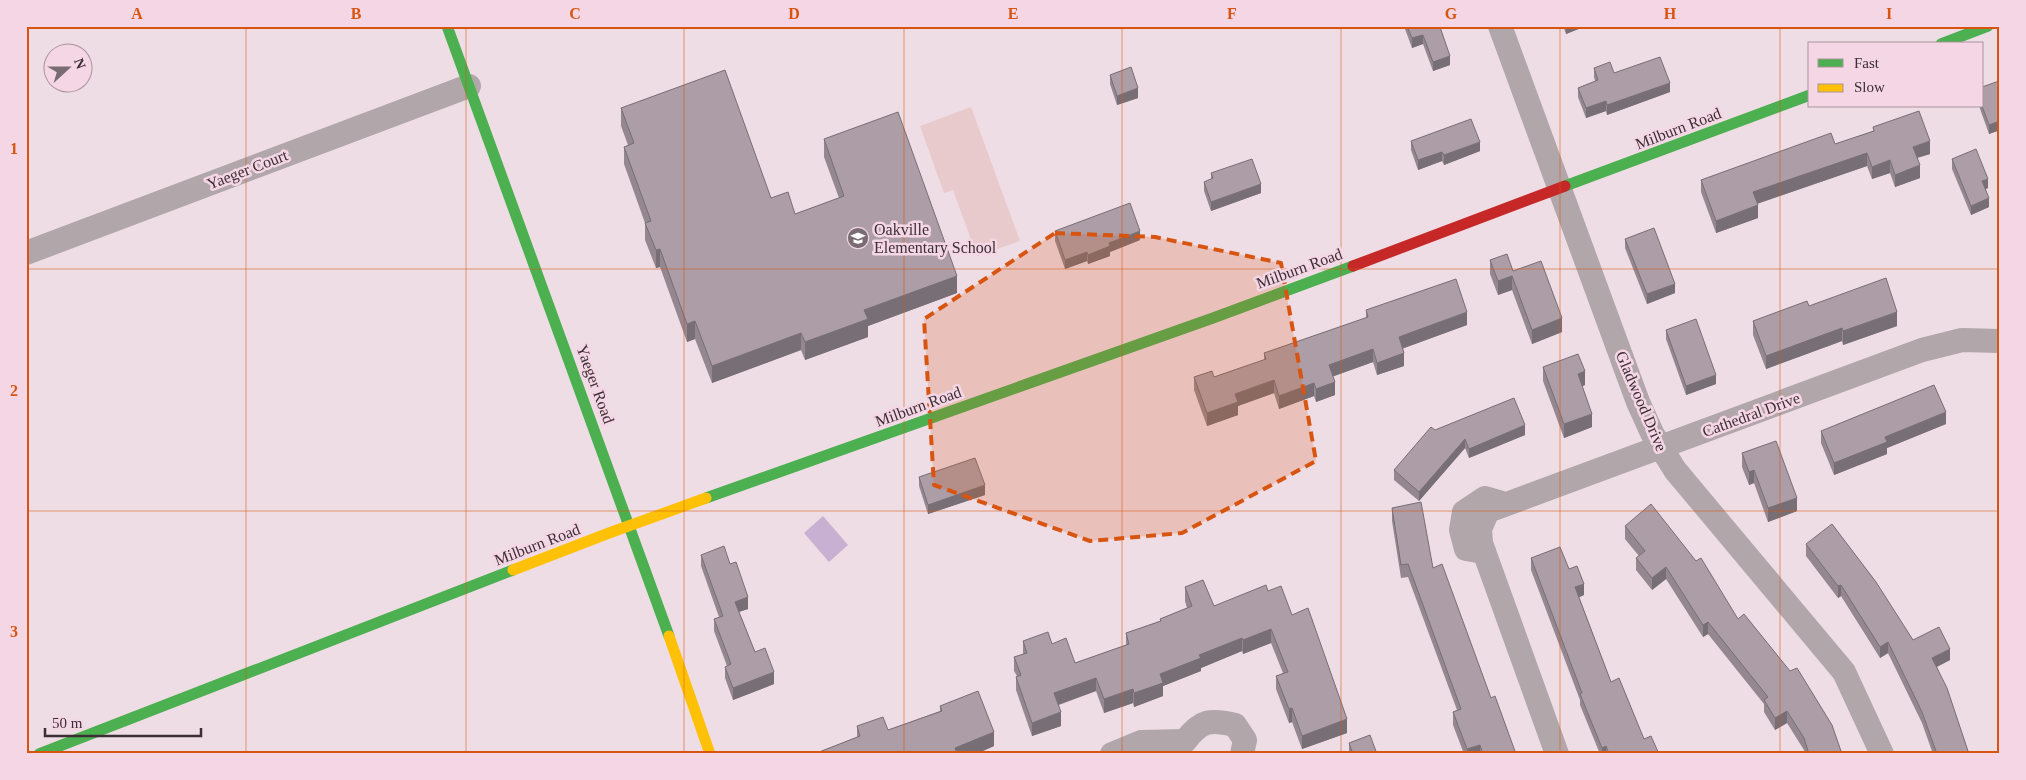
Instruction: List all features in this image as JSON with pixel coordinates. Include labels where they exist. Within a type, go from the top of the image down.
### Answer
[{"type":"street","name":"Yaeger Road","points":[[447,26],[630,526],[710,754]]},
{"type":"street","name":"Gladwood Drive","points":[[1500,26],[1638,402],[1660,448],[1675,470],[1844,672],[1882,754]]},
{"type":"street","points":[[1946,42],[1988,26]]},
{"type":"street","name":"Yaeger Court","points":[[26,253],[468,86]]},
{"type":"street","name":"Milburn Road","points":[[39,754],[630,526],[1175,331],[1808,96]]},
{"type":"street","name":"Cathedral Drive","points":[[1557,754],[1481,543],[1480,529],[1488,511],[1929,348],[1962,340],[2000,341]]},
{"type":"street","points":[[1112,754],[1142,742],[1188,748],[1195,728],[1216,720],[1235,725],[1245,740],[1242,754]]},
{"type":"highlighted area","points":[[1055,233],[1155,237],[1281,263],[1316,461],[1182,533],[1090,541],[934,485],[924,319]]},
{"type":"shaded area","points":[[971,107],[1020,241],[977,256],[953,190],[944,193],[920,126]]},
{"type":"shaded area","points":[[823,516],[848,545],[829,562],[804,533]]},
{"type":"building","points":[[1407,26],[1440,27],[1450,56],[1433,62],[1423,35],[1412,38]]},
{"type":"building","points":[[1660,57],[1670,83],[1607,105],[1606,101],[1586,108],[1578,88],[1598,80],[1594,68],[1610,62],[1614,73]]},
{"type":"building","points":[[1131,67],[1138,88],[1117,96],[1110,75]]},
{"type":"building","name":"Oakville Elementary School","points":[[725,70],[771,198],[788,192],[795,214],[844,196],[824,139],[898,112],[957,276],[864,310],[868,319],[805,342],[801,333],[712,366],[695,321],[687,324],[660,249],[656,250],[645,223],[651,221],[624,147],[634,143],[621,108]]},
{"type":"building","points":[[1999,81],[2000,84],[2000,121],[1989,125],[1983,108],[1984,86]]},
{"type":"building","points":[[1919,111],[1930,141],[1913,147],[1920,165],[1895,175],[1890,160],[1872,167],[1867,153],[1753,192],[1758,205],[1716,221],[1701,180],[1831,133],[1835,144],[1874,131],[1873,127]]},
{"type":"building","points":[[1471,119],[1480,142],[1444,155],[1442,152],[1418,160],[1411,141]]},
{"type":"building","points":[[1976,149],[1988,179],[1982,181],[1989,198],[1971,206],[1952,159]]},
{"type":"building","points":[[1252,159],[1261,184],[1211,202],[1204,182],[1213,178],[1211,173]]},
{"type":"building","points":[[1130,203],[1140,231],[1109,243],[1110,246],[1088,255],[1087,252],[1065,260],[1055,231]]},
{"type":"building","points":[[1654,228],[1675,284],[1647,294],[1625,239]]},
{"type":"building","points":[[1507,254],[1513,271],[1541,261],[1562,318],[1532,330],[1512,276],[1498,281],[1490,260]]},
{"type":"building","points":[[1886,278],[1897,312],[1843,331],[1842,328],[1766,356],[1753,321],[1807,301],[1809,306]]},
{"type":"building","points":[[1456,279],[1467,312],[1399,337],[1404,353],[1377,363],[1373,349],[1329,365],[1335,382],[1316,389],[1314,383],[1279,396],[1274,380],[1235,394],[1238,402],[1207,413],[1194,377],[1212,371],[1214,377],[1266,359],[1264,353],[1368,317],[1366,310]]},
{"type":"building","points":[[1696,319],[1716,375],[1686,386],[1666,330]]},
{"type":"building","points":[[1578,354],[1585,371],[1578,374],[1592,414],[1564,424],[1543,367]]},
{"type":"building","points":[[1934,385],[1946,412],[1885,437],[1887,442],[1834,463],[1821,431]]},
{"type":"building","points":[[1514,398],[1525,425],[1469,449],[1465,439],[1419,492],[1394,470],[1431,427],[1435,430]]},
{"type":"building","points":[[1776,441],[1797,498],[1768,508],[1754,470],[1749,472],[1742,453]]},
{"type":"building","points":[[975,458],[985,485],[928,505],[919,477]]},
{"type":"building","points":[[1421,502],[1433,568],[1442,564],[1491,698],[1495,696],[1516,754],[1483,754],[1480,745],[1467,749],[1453,712],[1461,709],[1408,564],[1401,565],[1392,508]]},
{"type":"building","points":[[1651,504],[1696,561],[1701,558],[1738,619],[1744,614],[1790,671],[1797,668],[1832,725],[1842,754],[1809,754],[1804,738],[1787,711],[1775,718],[1764,700],[1768,697],[1708,622],[1703,625],[1666,567],[1652,578],[1636,558],[1645,551],[1625,526]]},
{"type":"building","points":[[1832,524],[1876,582],[1913,640],[1939,627],[1950,649],[1932,658],[1947,688],[1969,754],[1937,754],[1922,712],[1888,642],[1880,647],[1841,585],[1838,586],[1806,544]]},
{"type":"building","points":[[724,546],[730,564],[736,562],[748,597],[735,602],[755,652],[765,648],[774,672],[733,688],[725,667],[731,664],[714,619],[723,616],[701,555]]},
{"type":"building","points":[[1560,547],[1569,569],[1577,566],[1584,584],[1575,587],[1611,682],[1619,678],[1644,739],[1651,736],[1659,754],[1609,754],[1606,746],[1602,748],[1580,694],[1582,693],[1531,558]]},
{"type":"building","points":[[1203,580],[1214,606],[1266,585],[1268,591],[1281,586],[1292,615],[1308,608],[1347,719],[1302,736],[1292,708],[1289,709],[1276,676],[1288,672],[1271,629],[1199,655],[1201,658],[1160,674],[1163,683],[1134,693],[1133,689],[1104,699],[1096,678],[1054,693],[1061,712],[1032,723],[1016,677],[1021,675],[1014,657],[1027,653],[1023,641],[1048,632],[1052,644],[1066,638],[1075,663],[1129,644],[1126,633],[1161,621],[1160,619],[1192,606],[1185,587]]},
{"type":"building","points":[[978,691],[994,732],[955,748],[957,754],[814,754],[860,736],[857,726],[883,717],[888,730],[942,711],[940,706]]},
{"type":"building","points":[[1370,735],[1377,754],[1353,754],[1349,743]]},
{"type":"traffic: fast","points":[[447,26],[669,636]]},
{"type":"traffic: fast","points":[[1946,42],[1988,26]]},
{"type":"traffic: fast","points":[[1565,186],[1808,96]]},
{"type":"traffic: fast","points":[[706,498],[1213,318],[1353,266]]},
{"type":"traffic: fast","points":[[39,754],[513,570]]},
{"type":"traffic: slow","points":[[513,570],[706,498]]},
{"type":"traffic: slow","points":[[669,636],[710,754]]},
{"type":"traffic: jam","points":[[1353,266],[1565,186]]},
{"type":"place","name":"Oakville Elementary School","points":[[858,238]]}]
